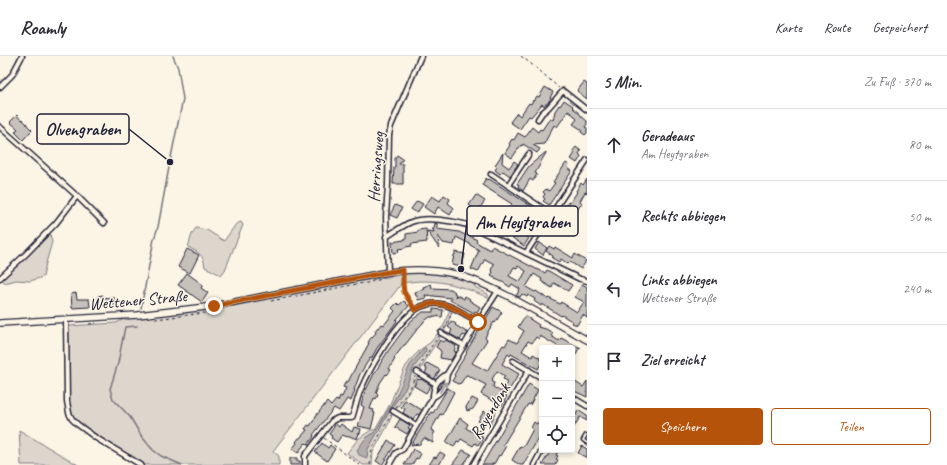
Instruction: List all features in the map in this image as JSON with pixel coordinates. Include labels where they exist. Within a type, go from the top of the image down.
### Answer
[{"type":"street","points":[[0,87],[12,75],[22,56]]},
{"type":"street","name":"Herringsweg","points":[[388,272],[386,217],[389,136],[391,126],[421,56]]},
{"type":"street","points":[[538,119],[563,91],[587,110]]},
{"type":"street","points":[[0,127],[77,196],[104,223]]},
{"type":"street","points":[[508,185],[529,154]]},
{"type":"street","points":[[526,253],[587,160]]},
{"type":"street","points":[[491,174],[551,214]]},
{"type":"street","points":[[0,278],[56,223],[77,196]]},
{"type":"street","points":[[386,237],[413,221],[450,220],[468,225],[587,281]]},
{"type":"street","name":"Wettener Straße","points":[[0,323],[138,316],[214,306],[403,270],[438,271],[456,274],[477,281],[586,338]]},
{"type":"street","points":[[389,465],[396,453],[402,450],[433,397],[438,394],[444,386],[447,379],[447,374],[498,291]]},
{"type":"street","points":[[305,465],[305,456],[332,421],[338,418],[352,418],[361,390],[381,352],[394,332],[415,310],[430,304],[445,305],[478,322]]},
{"type":"street","points":[[66,320],[67,401],[69,413],[72,419],[96,438],[141,465]]},
{"type":"street","points":[[441,333],[464,346]]},
{"type":"street","name":"Rayendonk","points":[[513,360],[539,376]]},
{"type":"street","name":"Rayendonk","points":[[473,465],[529,370]]},
{"type":"street","points":[[417,372],[436,384]]},
{"type":"street","points":[[433,397],[433,391],[436,384],[440,378],[447,374]]},
{"type":"street","points":[[575,400],[587,406]]},
{"type":"street","points":[[393,411],[416,425]]},
{"type":"street","points":[[534,465],[540,453]]},
{"type":"lane","points":[[586,435],[583,440],[587,443]]},
{"type":"path","points":[[521,56],[563,91]]},
{"type":"path","points":[[403,270],[404,292],[415,310]]},
{"type":"path","points":[[370,465],[372,449],[393,411],[410,389],[430,348],[449,320],[452,308]]},
{"type":"path","points":[[321,435],[360,465]]},
{"type":"shaded area","points":[[241,222],[243,225],[225,270],[221,275],[205,267],[200,254],[188,247],[192,234],[196,228],[207,230],[224,241],[236,224]]},
{"type":"shaded area","points":[[50,234],[52,242],[43,277],[30,281],[16,280],[5,283],[2,279]]},
{"type":"shaded area","points":[[409,272],[437,273],[456,277],[474,284],[475,287],[488,294],[488,298],[465,288],[440,282],[421,281],[402,283],[273,451],[279,456],[279,465],[145,465],[78,423],[73,415],[69,401],[68,326],[116,323],[137,313],[204,305],[401,275]]},
{"type":"shaded area","points":[[450,309],[452,311],[446,328],[427,357],[412,388],[393,413],[373,452],[372,465],[363,465],[347,453],[358,439],[371,430],[375,430],[390,404],[406,366],[421,349],[431,342],[444,325]],"holes":[[[424,348],[426,351],[414,367],[405,389],[392,407],[368,449],[365,439],[376,431]]]},
{"type":"shaded area","points":[[424,348],[426,348],[426,351],[414,367],[405,389],[392,407],[368,449],[367,458],[359,455],[357,450],[365,439],[376,431],[394,401],[410,365]]},
{"type":"shaded area","points":[[19,430],[78,465],[21,465]]},
{"type":"building","points":[[584,82],[587,84],[587,99],[577,91]]},
{"type":"building","points":[[545,87],[553,92],[547,104],[544,106],[542,104],[531,117],[529,116],[520,129],[510,122],[517,113],[520,116],[529,103],[531,104],[537,96],[539,97]]},
{"type":"building","points":[[564,100],[573,106],[572,107],[587,121],[585,127],[587,128],[587,133],[585,135],[581,132],[582,130],[573,124],[577,119],[568,111],[557,127],[554,125],[544,144],[533,145],[540,149],[537,153],[523,144],[512,158],[505,153],[512,139],[514,140],[518,133],[525,137],[532,127],[538,132],[540,129],[542,130],[550,118],[553,120],[555,111]]},
{"type":"building","points":[[17,115],[32,130],[23,140],[15,132],[18,129],[10,122]]},
{"type":"building","points":[[576,147],[581,151],[579,154],[581,156],[577,163],[571,159],[575,153],[572,152]]},
{"type":"building","points":[[546,152],[535,173],[537,174],[533,181],[530,179],[523,191],[517,184],[529,166]]},
{"type":"building","points":[[503,153],[502,163],[509,168],[514,161],[518,164],[510,176],[503,171],[500,174],[495,170],[497,167],[495,165]]},
{"type":"building","points":[[397,155],[403,159],[399,164],[403,164],[403,184],[393,184],[395,158]]},
{"type":"building","points":[[566,163],[569,165],[568,168],[572,171],[549,205],[543,201],[545,199],[543,197],[545,194],[543,192],[546,189],[549,191],[555,183],[553,182]]},
{"type":"building","points":[[486,178],[531,206],[528,210],[535,214],[537,210],[544,215],[539,221],[538,220],[532,229],[524,246],[504,232],[502,235],[485,225],[487,224],[484,222],[488,216],[501,224],[505,224],[509,229],[513,224],[524,231],[531,220],[524,216],[525,214],[511,205],[512,204],[482,185]]},
{"type":"building","points":[[587,179],[587,193],[585,192],[580,201],[582,203],[559,233],[555,230],[556,227],[553,225],[566,210],[564,209],[568,202],[570,203],[581,183],[583,185]]},
{"type":"building","points":[[444,195],[450,199],[448,203],[454,208],[450,215],[438,207],[434,214],[424,207],[432,196],[440,201]]},
{"type":"building","points":[[476,195],[485,201],[476,213],[481,216],[477,222],[469,217],[474,209],[469,205]]},
{"type":"building","points":[[417,201],[423,204],[417,213],[411,209]]},
{"type":"building","points":[[395,205],[402,208],[397,218],[390,215]]},
{"type":"building","points":[[435,223],[437,223],[437,229],[459,232],[467,236],[468,235],[477,240],[476,242],[490,250],[492,246],[542,272],[545,273],[547,270],[572,285],[568,291],[554,283],[552,288],[541,281],[542,279],[534,274],[526,287],[535,292],[536,291],[548,299],[549,298],[560,304],[561,302],[577,312],[584,302],[575,297],[582,284],[587,287],[587,318],[583,315],[577,325],[542,304],[541,306],[534,301],[535,299],[528,295],[527,297],[522,294],[520,297],[516,296],[520,289],[512,284],[510,287],[495,279],[495,277],[491,275],[493,272],[491,270],[494,264],[485,259],[478,272],[471,269],[479,250],[456,237],[454,245],[443,243],[438,236],[439,248],[427,231],[434,232],[432,229],[434,229]],"holes":[[[518,266],[526,271],[520,282],[509,276],[514,267],[517,268]]]},
{"type":"building","points":[[426,229],[427,242],[411,244],[412,246],[398,249],[399,252],[393,253],[392,242],[406,239],[406,234]]},
{"type":"building","points":[[539,242],[547,248],[543,255],[535,249]]},
{"type":"building","points":[[549,246],[554,249],[555,247],[573,258],[575,254],[586,261],[581,269],[570,262],[568,264],[561,259],[559,262],[552,258],[553,256],[546,251]]},
{"type":"building","points":[[187,249],[199,255],[190,273],[178,267]]},
{"type":"building","points":[[455,252],[465,254],[462,267],[452,265]]},
{"type":"building","points":[[187,273],[203,285],[201,288],[208,293],[202,302],[178,285]]},
{"type":"building","points":[[431,284],[432,288],[451,289],[456,294],[455,297],[457,295],[464,299],[465,296],[480,307],[477,312],[475,311],[474,313],[450,300],[451,298],[425,295],[426,298],[418,300],[415,292],[424,289],[423,287]]},
{"type":"building","points":[[76,293],[77,299],[89,299],[90,307],[72,308],[71,294]]},
{"type":"building","points":[[103,295],[103,298],[114,297],[115,306],[103,306],[103,301],[98,302],[98,296]]},
{"type":"building","points":[[404,301],[409,306],[396,320],[397,321],[360,374],[351,401],[347,399],[339,411],[334,408],[313,435],[313,438],[308,444],[305,443],[298,453],[292,449],[299,438],[307,430],[305,429],[308,425],[310,426],[327,402],[331,406],[336,400],[338,401],[340,396],[342,397],[346,388],[343,387],[346,381],[348,382],[370,339],[376,333],[375,331],[382,324],[384,325],[395,311],[392,308],[397,303],[399,305]]},
{"type":"building","points":[[493,307],[502,312],[487,333],[485,338],[487,340],[472,363],[487,371],[503,345],[505,346],[509,339],[517,343],[524,331],[518,327],[525,316],[539,325],[538,327],[553,333],[551,336],[559,341],[561,338],[575,345],[556,345],[540,336],[539,339],[536,337],[532,343],[528,341],[522,351],[532,357],[533,354],[539,357],[538,369],[511,354],[510,356],[508,354],[502,364],[519,374],[506,395],[507,396],[502,406],[481,394],[486,385],[467,375],[461,383],[458,384],[452,381],[458,367],[467,353],[466,352]],"holes":[[[497,371],[505,376],[503,379],[508,381],[501,392],[493,387],[494,383],[492,379]]]},
{"type":"building","points":[[433,309],[443,310],[442,317],[433,316],[423,322],[394,358],[395,359],[389,369],[391,370],[387,375],[386,374],[380,383],[376,393],[378,395],[376,399],[374,398],[370,409],[374,410],[373,412],[375,413],[371,429],[358,426],[364,407],[361,405],[365,392],[388,351],[412,320],[423,312],[433,312]]},
{"type":"building","points":[[451,321],[468,333],[466,336],[463,335],[460,340],[450,334],[452,330],[448,327]]},
{"type":"building","points":[[440,340],[444,342],[446,340],[456,346],[454,351],[456,352],[451,360],[440,358],[441,352],[436,347]]},
{"type":"building","points":[[575,345],[581,348],[579,348],[576,354]]},
{"type":"building","points":[[427,363],[440,370],[434,379],[425,373],[427,369],[424,367]]},
{"type":"building","points":[[418,379],[421,379],[431,385],[426,393],[414,386]]},
{"type":"building","points":[[587,381],[587,397],[575,391],[575,382],[583,387]]},
{"type":"building","points":[[529,384],[538,390],[530,405],[528,404],[503,445],[506,446],[494,464],[482,465]]},
{"type":"building","points":[[448,388],[454,392],[442,415],[440,414],[431,430],[435,432],[433,435],[433,443],[424,438],[420,444],[411,445],[431,412],[433,413]]},
{"type":"building","points":[[472,398],[478,401],[473,409],[467,411],[466,407]]},
{"type":"building","points":[[405,400],[422,410],[419,415],[417,414],[413,419],[403,413],[405,409],[401,407]]},
{"type":"building","points":[[491,409],[496,412],[490,424],[487,423],[486,425],[478,421],[484,411],[488,414]]},
{"type":"building","points":[[578,410],[587,416],[587,421],[580,417],[575,425],[575,414],[576,415]]},
{"type":"building","points":[[460,418],[468,424],[466,428],[476,434],[478,430],[483,433],[480,437],[483,438],[478,445],[475,443],[473,446],[461,439],[459,442],[457,441],[454,447],[446,442]]},
{"type":"building","points":[[400,419],[410,425],[408,428],[410,429],[407,434],[395,427]]},
{"type":"building","points":[[539,421],[539,437],[523,465],[520,465],[512,460],[520,446],[523,447],[525,444],[533,429],[531,428],[534,422],[537,424]]},
{"type":"building","points":[[336,424],[339,427],[341,424],[352,432],[354,427],[361,429],[360,434],[359,433],[357,439],[342,435],[337,442],[331,438],[332,436],[329,434]]},
{"type":"building","points":[[388,440],[395,445],[382,465],[376,461]]},
{"type":"building","points":[[322,443],[328,448],[330,445],[335,449],[327,461],[315,452]]},
{"type":"building","points":[[582,446],[587,449],[587,458],[578,453]]},
{"type":"building","points":[[413,449],[421,454],[418,459],[416,458],[412,465],[404,465]]},
{"type":"building","points":[[463,450],[471,454],[463,465],[452,465]]},
{"type":"building","points":[[440,452],[445,455],[439,465],[429,465],[434,457],[436,458]]},
{"type":"building","points":[[549,453],[557,453],[556,455],[558,456],[556,459],[558,460],[555,465],[542,465]]},
{"type":"building","points":[[290,458],[297,458],[297,461],[300,461],[300,465],[290,465]]},
{"type":"waterway","points":[[141,308],[183,99],[178,68],[173,56]]},
{"type":"waterway","points":[[137,326],[125,327],[118,363],[110,389],[113,399],[130,417],[142,437],[153,450],[161,456],[182,465]]},
{"type":"place","name":"Olvengraben","points":[[170,162]]},
{"type":"place","name":"Am Heytgraben","points":[[461,269]]},
{"type":"route","points":[[214,306],[403,270],[404,292],[415,310],[430,304],[445,305],[478,322]]}]
